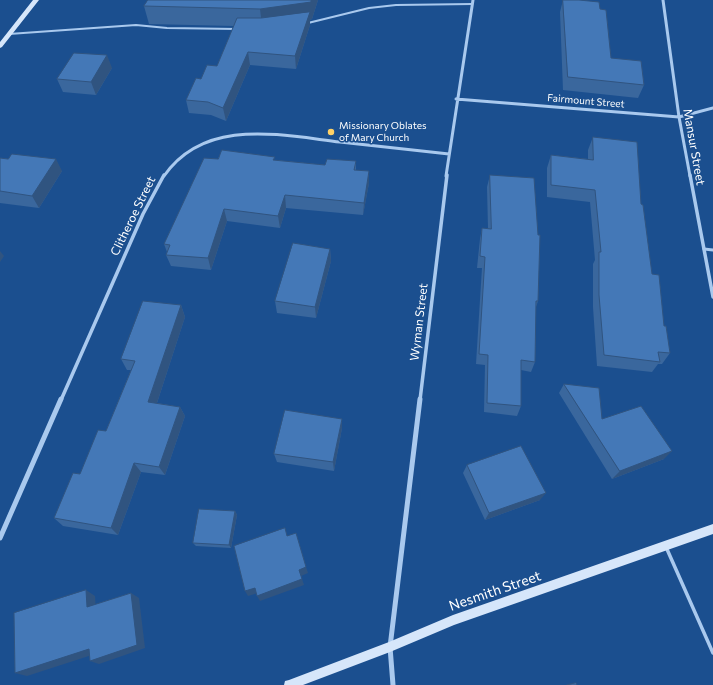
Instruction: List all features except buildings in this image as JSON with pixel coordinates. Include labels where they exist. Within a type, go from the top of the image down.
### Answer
[{"type":"main road","points":[[0,46],[36,0]]},
{"type":"main road","name":"Nesmith Street","points":[[289,685],[454,620],[713,529]]},
{"type":"street","name":"Wyman Street","points":[[393,685],[390,646],[456,99],[473,0]]},
{"type":"street","name":"Mansur Street","points":[[663,0],[679,117],[713,297]]},
{"type":"street","name":"Fairmount Street","points":[[456,99],[679,117],[713,108]]},
{"type":"street","name":"Clitheroe Street","points":[[0,538],[143,214],[157,186],[169,168],[187,152],[205,143],[228,137],[249,134],[285,136],[449,154]]},
{"type":"lane","points":[[305,23],[369,8],[396,5],[472,4]]},
{"type":"lane","points":[[9,34],[94,27],[136,26],[239,29]]},
{"type":"lane","points":[[704,249],[713,250]]},
{"type":"lane","points":[[665,546],[713,654]]},
{"type":"place","name":"Missionary Oblates of Mary Church","points":[[331,132]]}]
